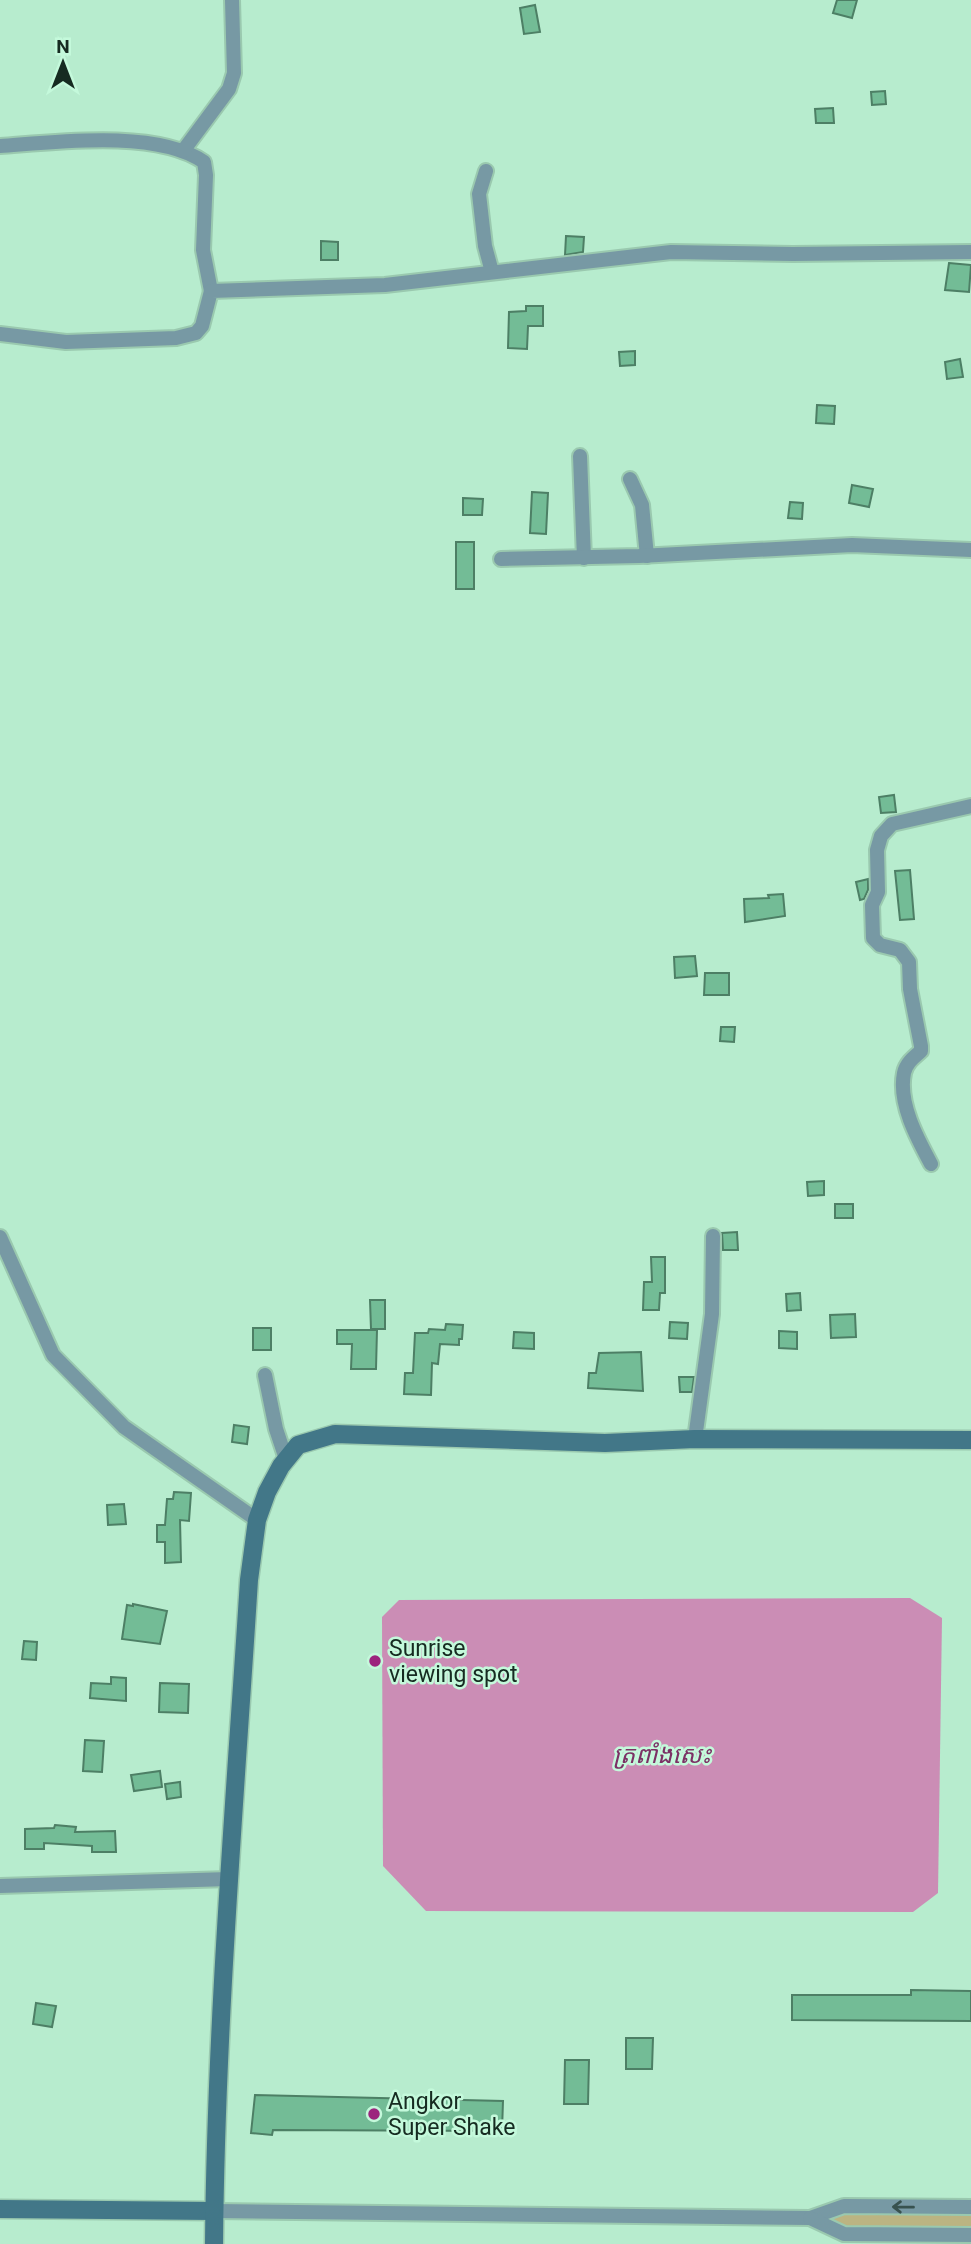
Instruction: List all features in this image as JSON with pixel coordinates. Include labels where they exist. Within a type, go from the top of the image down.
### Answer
[{"type":"main road","points":[[214,2244],[229,1879],[249,1580],[257,1520],[267,1492],[286,1459],[298,1445],[334,1434],[605,1443],[695,1439],[971,1440]]},
{"type":"main road","points":[[0,2209],[215,2211]]},
{"type":"street","points":[[183,151],[229,89],[234,73],[232,0]]},
{"type":"street","points":[[0,146],[95,140],[155,145],[183,151],[204,162],[203,250],[211,291],[202,326],[196,333],[176,338],[66,341],[0,334]]},
{"type":"street","points":[[486,171],[479,194],[485,246],[492,272]]},
{"type":"street","points":[[211,291],[385,285],[671,252],[793,254],[971,251]]},
{"type":"street","points":[[580,456],[584,558]]},
{"type":"street","points":[[630,479],[642,505],[647,556]]},
{"type":"street","points":[[501,559],[647,556],[852,545],[971,550]]},
{"type":"street","points":[[931,1164],[919,1142],[904,1099],[904,1073],[912,1059],[921,1051],[909,962],[900,950],[880,945],[873,937],[872,905],[878,892],[877,850],[881,836],[892,824],[971,806]]},
{"type":"street","points":[[695,1439],[712,1314],[713,1236]]},
{"type":"street","points":[[0,1237],[54,1356],[124,1427],[257,1520]]},
{"type":"street","points":[[265,1375],[276,1429],[286,1459]]},
{"type":"street","points":[[0,1886],[229,1879]]},
{"type":"street","points":[[215,2211],[810,2218],[844,2206],[971,2207]]},
{"type":"street","points":[[810,2218],[844,2234],[971,2235]]},
{"type":"shaded area","points":[[844,2206],[971,2207],[971,2235],[844,2234],[810,2218]]},
{"type":"water","name":"ត្រពាំងសេះ","points":[[910,1598],[942,1618],[938,1893],[913,1912],[426,1911],[383,1866],[382,1617],[399,1600]]},
{"type":"building","points":[[837,0],[857,0],[852,18],[833,13]]},
{"type":"building","points":[[535,5],[540,32],[524,34],[520,8]]},
{"type":"building","points":[[885,91],[886,104],[872,105],[871,92]]},
{"type":"building","points":[[833,108],[834,123],[816,123],[815,109]]},
{"type":"building","points":[[566,236],[584,237],[583,252],[565,255]]},
{"type":"building","points":[[321,241],[338,242],[338,260],[321,260]]},
{"type":"building","points":[[949,263],[971,265],[969,292],[945,290]]},
{"type":"building","points":[[526,306],[543,306],[543,326],[528,326],[527,349],[508,348],[509,312],[526,311]]},
{"type":"building","points":[[635,351],[635,365],[620,366],[619,352]]},
{"type":"building","points":[[960,359],[963,377],[947,379],[945,362]]},
{"type":"building","points":[[817,405],[835,406],[834,424],[816,423]]},
{"type":"building","points":[[852,485],[873,489],[869,507],[849,503]]},
{"type":"building","points":[[532,492],[548,493],[546,534],[530,533]]},
{"type":"building","points":[[463,498],[483,499],[482,515],[463,515]]},
{"type":"building","points":[[790,502],[803,503],[802,519],[788,518]]},
{"type":"building","points":[[456,542],[474,542],[474,589],[456,589]]},
{"type":"building","points":[[894,795],[896,812],[881,813],[879,797]]},
{"type":"building","points":[[910,870],[914,919],[900,920],[895,871]]},
{"type":"building","points":[[868,879],[868,890],[864,899],[860,900],[856,882]]},
{"type":"building","points":[[783,894],[785,916],[745,922],[744,899],[769,898],[768,895]]},
{"type":"building","points":[[695,956],[697,976],[675,978],[674,957]]},
{"type":"building","points":[[705,973],[729,973],[729,995],[704,995]]},
{"type":"building","points":[[721,1027],[735,1027],[734,1042],[720,1041]]},
{"type":"building","points":[[824,1181],[824,1195],[808,1196],[807,1182]]},
{"type":"building","points":[[835,1204],[853,1204],[853,1218],[835,1218]]},
{"type":"building","points":[[737,1232],[738,1250],[723,1250],[722,1233]]},
{"type":"building","points":[[651,1257],[665,1257],[665,1293],[660,1293],[659,1310],[643,1310],[644,1282],[652,1282]]},
{"type":"building","points":[[800,1293],[801,1310],[787,1311],[786,1294]]},
{"type":"building","points":[[370,1300],[385,1300],[385,1329],[371,1329]]},
{"type":"building","points":[[855,1314],[856,1337],[831,1338],[830,1315]]},
{"type":"building","points":[[670,1322],[688,1323],[687,1339],[669,1338]]},
{"type":"building","points":[[446,1324],[463,1325],[462,1339],[459,1339],[459,1345],[440,1344],[438,1364],[432,1363],[431,1395],[404,1394],[405,1373],[413,1373],[415,1333],[428,1333],[429,1329],[445,1330]]},
{"type":"building","points":[[253,1328],[271,1328],[271,1350],[253,1350]]},
{"type":"building","points":[[337,1330],[377,1330],[376,1369],[351,1369],[352,1344],[337,1344]]},
{"type":"building","points":[[779,1331],[797,1332],[797,1349],[779,1348]]},
{"type":"building","points":[[514,1332],[534,1333],[534,1349],[513,1348]]},
{"type":"building","points":[[641,1352],[643,1391],[588,1388],[589,1373],[596,1373],[599,1353]]},
{"type":"building","points":[[679,1377],[694,1377],[692,1392],[680,1392]]},
{"type":"building","points":[[234,1425],[249,1427],[247,1444],[232,1442]]},
{"type":"building","points":[[174,1492],[191,1493],[189,1521],[180,1520],[181,1562],[165,1563],[165,1542],[157,1542],[157,1525],[165,1525],[167,1499],[173,1499]]},
{"type":"building","points":[[124,1504],[126,1524],[108,1525],[107,1505]]},
{"type":"building","points":[[127,1605],[167,1611],[160,1644],[122,1639]]},
{"type":"building","points":[[24,1641],[37,1642],[36,1660],[22,1659]]},
{"type":"building","points":[[111,1677],[126,1678],[126,1701],[90,1698],[91,1683],[111,1684]]},
{"type":"building","points":[[160,1683],[189,1684],[188,1713],[159,1712]]},
{"type":"building","points":[[85,1740],[104,1741],[102,1772],[83,1771]]},
{"type":"building","points":[[160,1771],[162,1787],[134,1791],[131,1775]]},
{"type":"building","points":[[180,1782],[181,1797],[167,1799],[165,1784]]},
{"type":"building","points":[[55,1825],[76,1827],[75,1832],[115,1831],[116,1852],[92,1852],[92,1846],[44,1843],[44,1849],[25,1849],[25,1829],[54,1828]]},
{"type":"building","points":[[911,1990],[971,1991],[971,2021],[792,2020],[792,1995],[911,1995]]},
{"type":"building","points":[[36,2003],[56,2006],[52,2027],[33,2024]]},
{"type":"building","points":[[626,2038],[653,2038],[652,2069],[626,2069]]},
{"type":"building","points":[[565,2060],[589,2060],[588,2104],[564,2104]]},
{"type":"building","points":[[255,2095],[503,2101],[502,2131],[273,2130],[272,2135],[251,2133]]},
{"type":"place","name":"Sunrise viewing spot","points":[[375,1661]]},
{"type":"place","name":"Angkor Super Shake","points":[[374,2114]]}]
